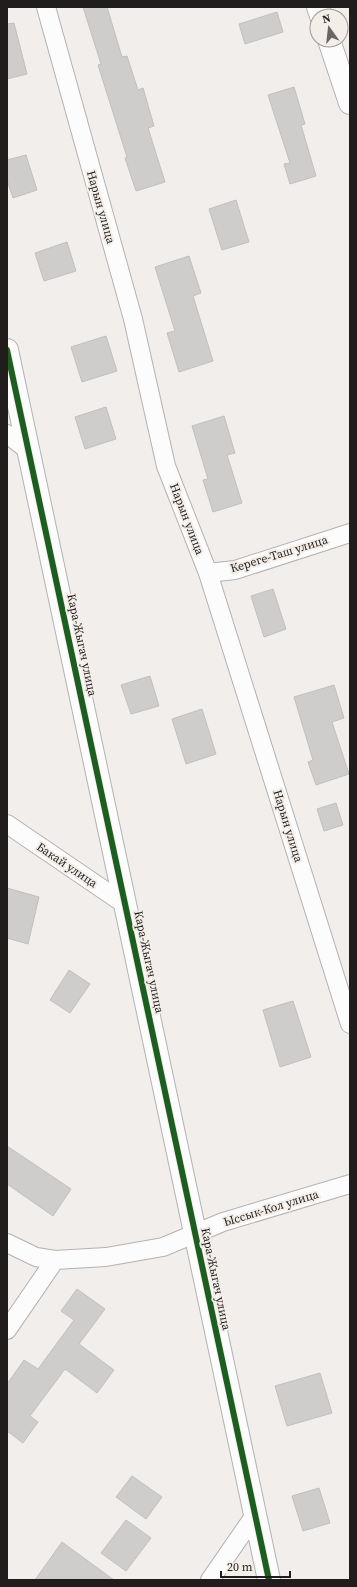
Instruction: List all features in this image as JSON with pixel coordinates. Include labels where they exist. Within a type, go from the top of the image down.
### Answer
[{"type":"street","name":"Нарын улица","points":[[46,7],[133,319],[166,466],[208,573],[350,1024]]},
{"type":"street","points":[[332,48],[350,103]]},
{"type":"street","name":"Кара-Жыгач улица","points":[[7,350],[269,1580]]},
{"type":"street","points":[[7,434],[29,451]]},
{"type":"street","name":"Кереге-Таш улица","points":[[208,573],[235,570],[350,533]]},
{"type":"street","name":"Бакай улица","points":[[7,824],[126,905]]},
{"type":"street","name":"Ыссык-Кол улица","points":[[7,1243],[36,1257],[55,1260],[106,1257],[163,1247],[195,1235],[223,1222],[350,1184]]},
{"type":"street","points":[[7,1330],[55,1260]]},
{"type":"street","points":[[210,1580],[255,1515]]},
{"type":"building","points":[[83,7],[107,7],[122,57],[127,56],[138,90],[143,88],[154,126],[148,128],[165,182],[136,191],[125,158],[127,157],[98,65],[101,64]]},
{"type":"building","points":[[277,12],[283,32],[245,44],[239,24]]},
{"type":"building","points":[[14,23],[27,74],[7,79],[7,24]]},
{"type":"building","points":[[294,87],[305,124],[301,125],[316,176],[290,184],[284,164],[290,163],[268,95]]},
{"type":"building","points":[[26,155],[37,190],[13,198],[7,180],[7,160]]},
{"type":"building","points":[[236,200],[249,242],[222,250],[209,209]]},
{"type":"building","points":[[67,242],[76,271],[44,281],[35,253]]},
{"type":"building","points":[[189,256],[201,293],[193,296],[213,361],[179,372],[167,333],[175,331],[155,267]]},
{"type":"building","points":[[106,336],[117,371],[82,382],[71,347]]},
{"type":"building","points":[[106,407],[116,439],[85,449],[75,417]]},
{"type":"building","points":[[224,416],[235,453],[227,455],[242,503],[213,512],[203,480],[208,479],[192,426]]},
{"type":"building","points":[[273,589],[286,629],[264,637],[251,596]]},
{"type":"building","points":[[150,676],[159,706],[131,714],[121,685]]},
{"type":"building","points":[[334,685],[344,718],[332,722],[349,774],[316,785],[308,762],[313,760],[294,697]]},
{"type":"building","points":[[202,709],[216,754],[186,764],[172,719]]},
{"type":"building","points":[[336,803],[343,825],[324,831],[317,809]]},
{"type":"building","points":[[7,888],[39,897],[28,944],[7,938]]},
{"type":"building","points":[[69,970],[90,984],[70,1013],[50,1000]]},
{"type":"building","points":[[293,1001],[311,1057],[280,1067],[263,1010]]},
{"type":"building","points":[[7,1146],[71,1189],[53,1216],[7,1184]]},
{"type":"building","points":[[77,1289],[105,1309],[79,1344],[114,1370],[97,1393],[65,1369],[30,1416],[38,1422],[23,1443],[7,1431],[7,1384],[24,1360],[38,1369],[74,1320],[61,1311]]},
{"type":"building","points":[[320,1373],[332,1413],[287,1426],[275,1386]]},
{"type":"building","points":[[132,1476],[162,1497],[146,1519],[116,1497]]},
{"type":"building","points":[[319,1488],[330,1523],[303,1531],[292,1496]]},
{"type":"building","points":[[126,1520],[151,1538],[126,1571],[101,1553]]},
{"type":"building","points":[[62,1542],[114,1580],[35,1580]]},
{"type":"cycle path","points":[[7,350],[269,1580]]}]
